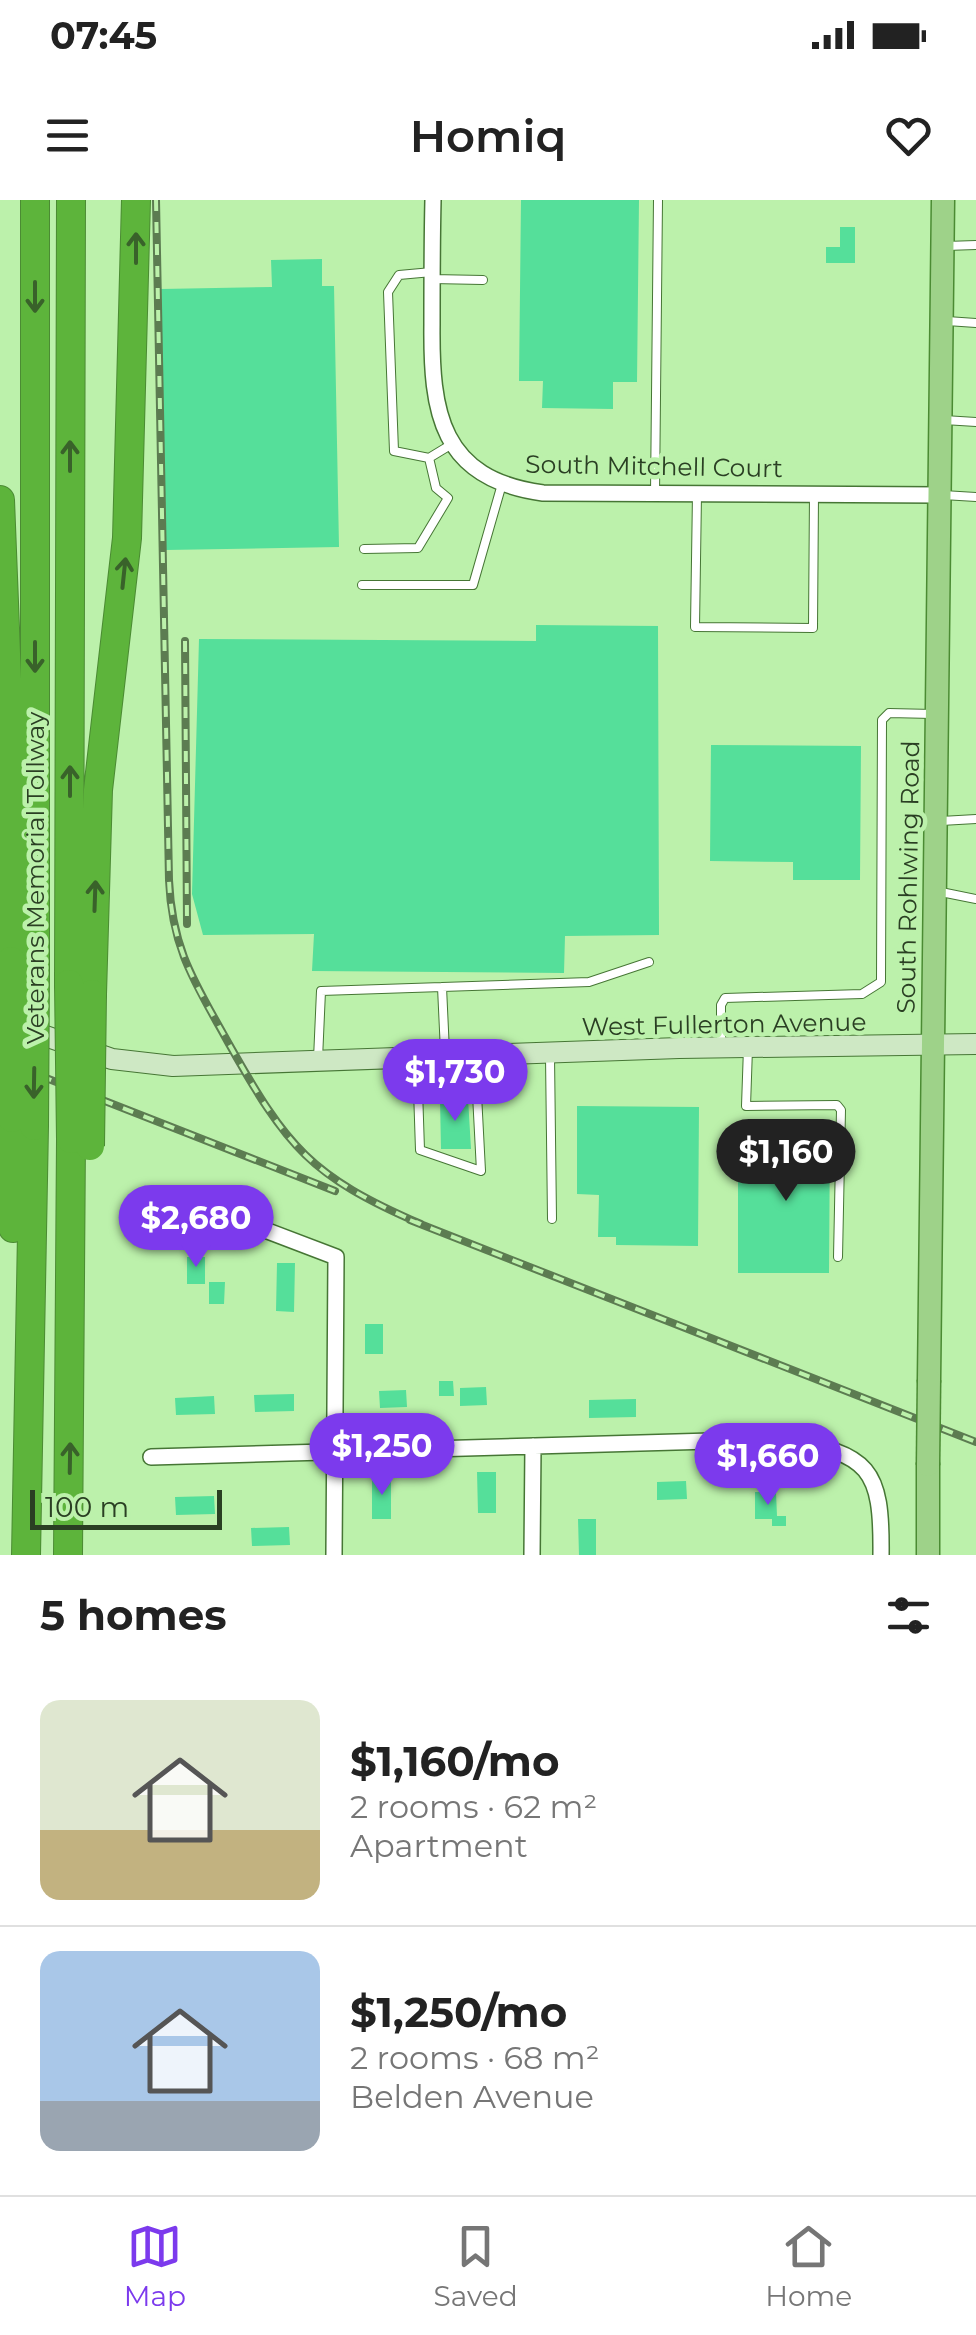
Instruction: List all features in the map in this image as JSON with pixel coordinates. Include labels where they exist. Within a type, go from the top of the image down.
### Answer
[{"type":"highway","name":"Veterans Memorial Tollway","points":[[26,1555],[23,965],[34,200]]},
{"type":"highway","name":"Veterans Memorial Tollway","points":[[68,1555],[81,989],[71,200]]},
{"type":"highway","points":[[81,989],[98,790],[127,538],[136,200]]},
{"type":"highway","points":[[0,500],[23,965]]},
{"type":"main road","name":"South Rohlwing Road","points":[[928,1555],[943,200]]},
{"type":"street","name":"South Mitchell Court","points":[[433,200],[431,387],[438,416],[463,459],[502,484],[543,493],[939,495]]},
{"type":"street","name":"West Fullerton Avenue","points":[[0,1018],[112,1060],[173,1066],[550,1052],[976,1044]]},
{"type":"street","points":[[194,1202],[336,1257],[334,1555]]},
{"type":"street","points":[[151,1457],[784,1440],[828,1447],[866,1468],[881,1504],[881,1555]]},
{"type":"street","points":[[532,1555],[533,1446]]},
{"type":"lane","points":[[655,494],[658,200]]},
{"type":"lane","points":[[942,246],[976,246]]},
{"type":"lane","points":[[452,444],[428,458],[394,451],[388,292],[399,274],[482,280]]},
{"type":"lane","points":[[941,321],[972,320],[976,324]]},
{"type":"lane","points":[[940,420],[976,422]]},
{"type":"lane","points":[[364,549],[418,548],[448,498],[436,488],[428,458]]},
{"type":"lane","points":[[362,585],[473,584],[502,484]]},
{"type":"lane","points":[[697,494],[694,627],[813,628],[814,494]]},
{"type":"lane","points":[[939,495],[976,496]]},
{"type":"lane","points":[[721,1048],[721,1005],[725,998],[862,994],[881,982],[882,720],[890,712],[937,714]]},
{"type":"lane","points":[[936,822],[976,820]]},
{"type":"lane","points":[[936,890],[976,899]]},
{"type":"lane","points":[[317,1063],[321,990],[589,982],[649,962]]},
{"type":"lane","points":[[442,987],[446,1057]]},
{"type":"lane","points":[[748,1048],[746,1106],[837,1104],[841,1110],[838,1257]]},
{"type":"lane","points":[[550,1052],[552,1219]]},
{"type":"lane","points":[[417,1058],[420,1150],[481,1171],[475,1056]]},
{"type":"building","points":[[521,200],[639,200],[637,382],[613,382],[613,409],[542,408],[543,381],[519,381]]},
{"type":"building","points":[[840,227],[855,227],[855,263],[826,263],[826,247],[840,247]]},
{"type":"building","points":[[322,259],[322,286],[334,286],[339,547],[166,550],[161,289],[272,287],[271,260]]},
{"type":"building","points":[[536,625],[658,626],[659,935],[565,936],[564,973],[312,971],[314,934],[203,935],[192,894],[199,639],[536,641]]},
{"type":"building","points":[[711,745],[861,746],[860,880],[793,880],[793,862],[710,861]]},
{"type":"building","points":[[468,1098],[471,1149],[441,1149],[440,1099]]},
{"type":"building","points":[[577,1106],[699,1107],[698,1246],[616,1245],[616,1237],[598,1237],[599,1195],[577,1194]]},
{"type":"building","points":[[759,1128],[830,1129],[829,1273],[738,1273],[738,1166],[759,1167]]},
{"type":"building","points":[[187,1257],[205,1257],[205,1284],[187,1284]]},
{"type":"building","points":[[277,1263],[295,1263],[294,1312],[276,1311]]},
{"type":"building","points":[[209,1282],[225,1282],[224,1304],[209,1304]]},
{"type":"building","points":[[365,1324],[383,1324],[383,1354],[365,1354]]},
{"type":"building","points":[[439,1381],[453,1381],[454,1396],[439,1396]]},
{"type":"building","points":[[486,1387],[487,1405],[460,1406],[460,1388]]},
{"type":"building","points":[[406,1390],[407,1407],[380,1408],[379,1391]]},
{"type":"building","points":[[294,1394],[294,1411],[255,1412],[254,1395]]},
{"type":"building","points":[[214,1396],[215,1414],[176,1415],[175,1398]]},
{"type":"building","points":[[636,1399],[636,1417],[589,1418],[589,1400]]},
{"type":"building","points":[[477,1472],[496,1472],[496,1513],[478,1513]]},
{"type":"building","points":[[372,1478],[391,1478],[391,1519],[372,1519]]},
{"type":"building","points":[[686,1481],[687,1499],[657,1500],[657,1482]]},
{"type":"building","points":[[755,1492],[776,1492],[777,1516],[786,1516],[786,1526],[772,1526],[772,1519],[755,1519]]},
{"type":"building","points":[[214,1496],[215,1514],[176,1515],[175,1497]]},
{"type":"building","points":[[578,1519],[596,1519],[596,1555],[579,1555]]},
{"type":"building","points":[[289,1527],[290,1545],[252,1546],[251,1528]]},
{"type":"railway","points":[[156,200],[169,880],[175,927],[206,1003],[286,1134],[305,1155],[352,1190],[421,1224]]},
{"type":"railway","points":[[185,641],[187,924]]},
{"type":"railway","points":[[0,1060],[335,1191]]},
{"type":"railway","points":[[410,1220],[976,1442]]}]
